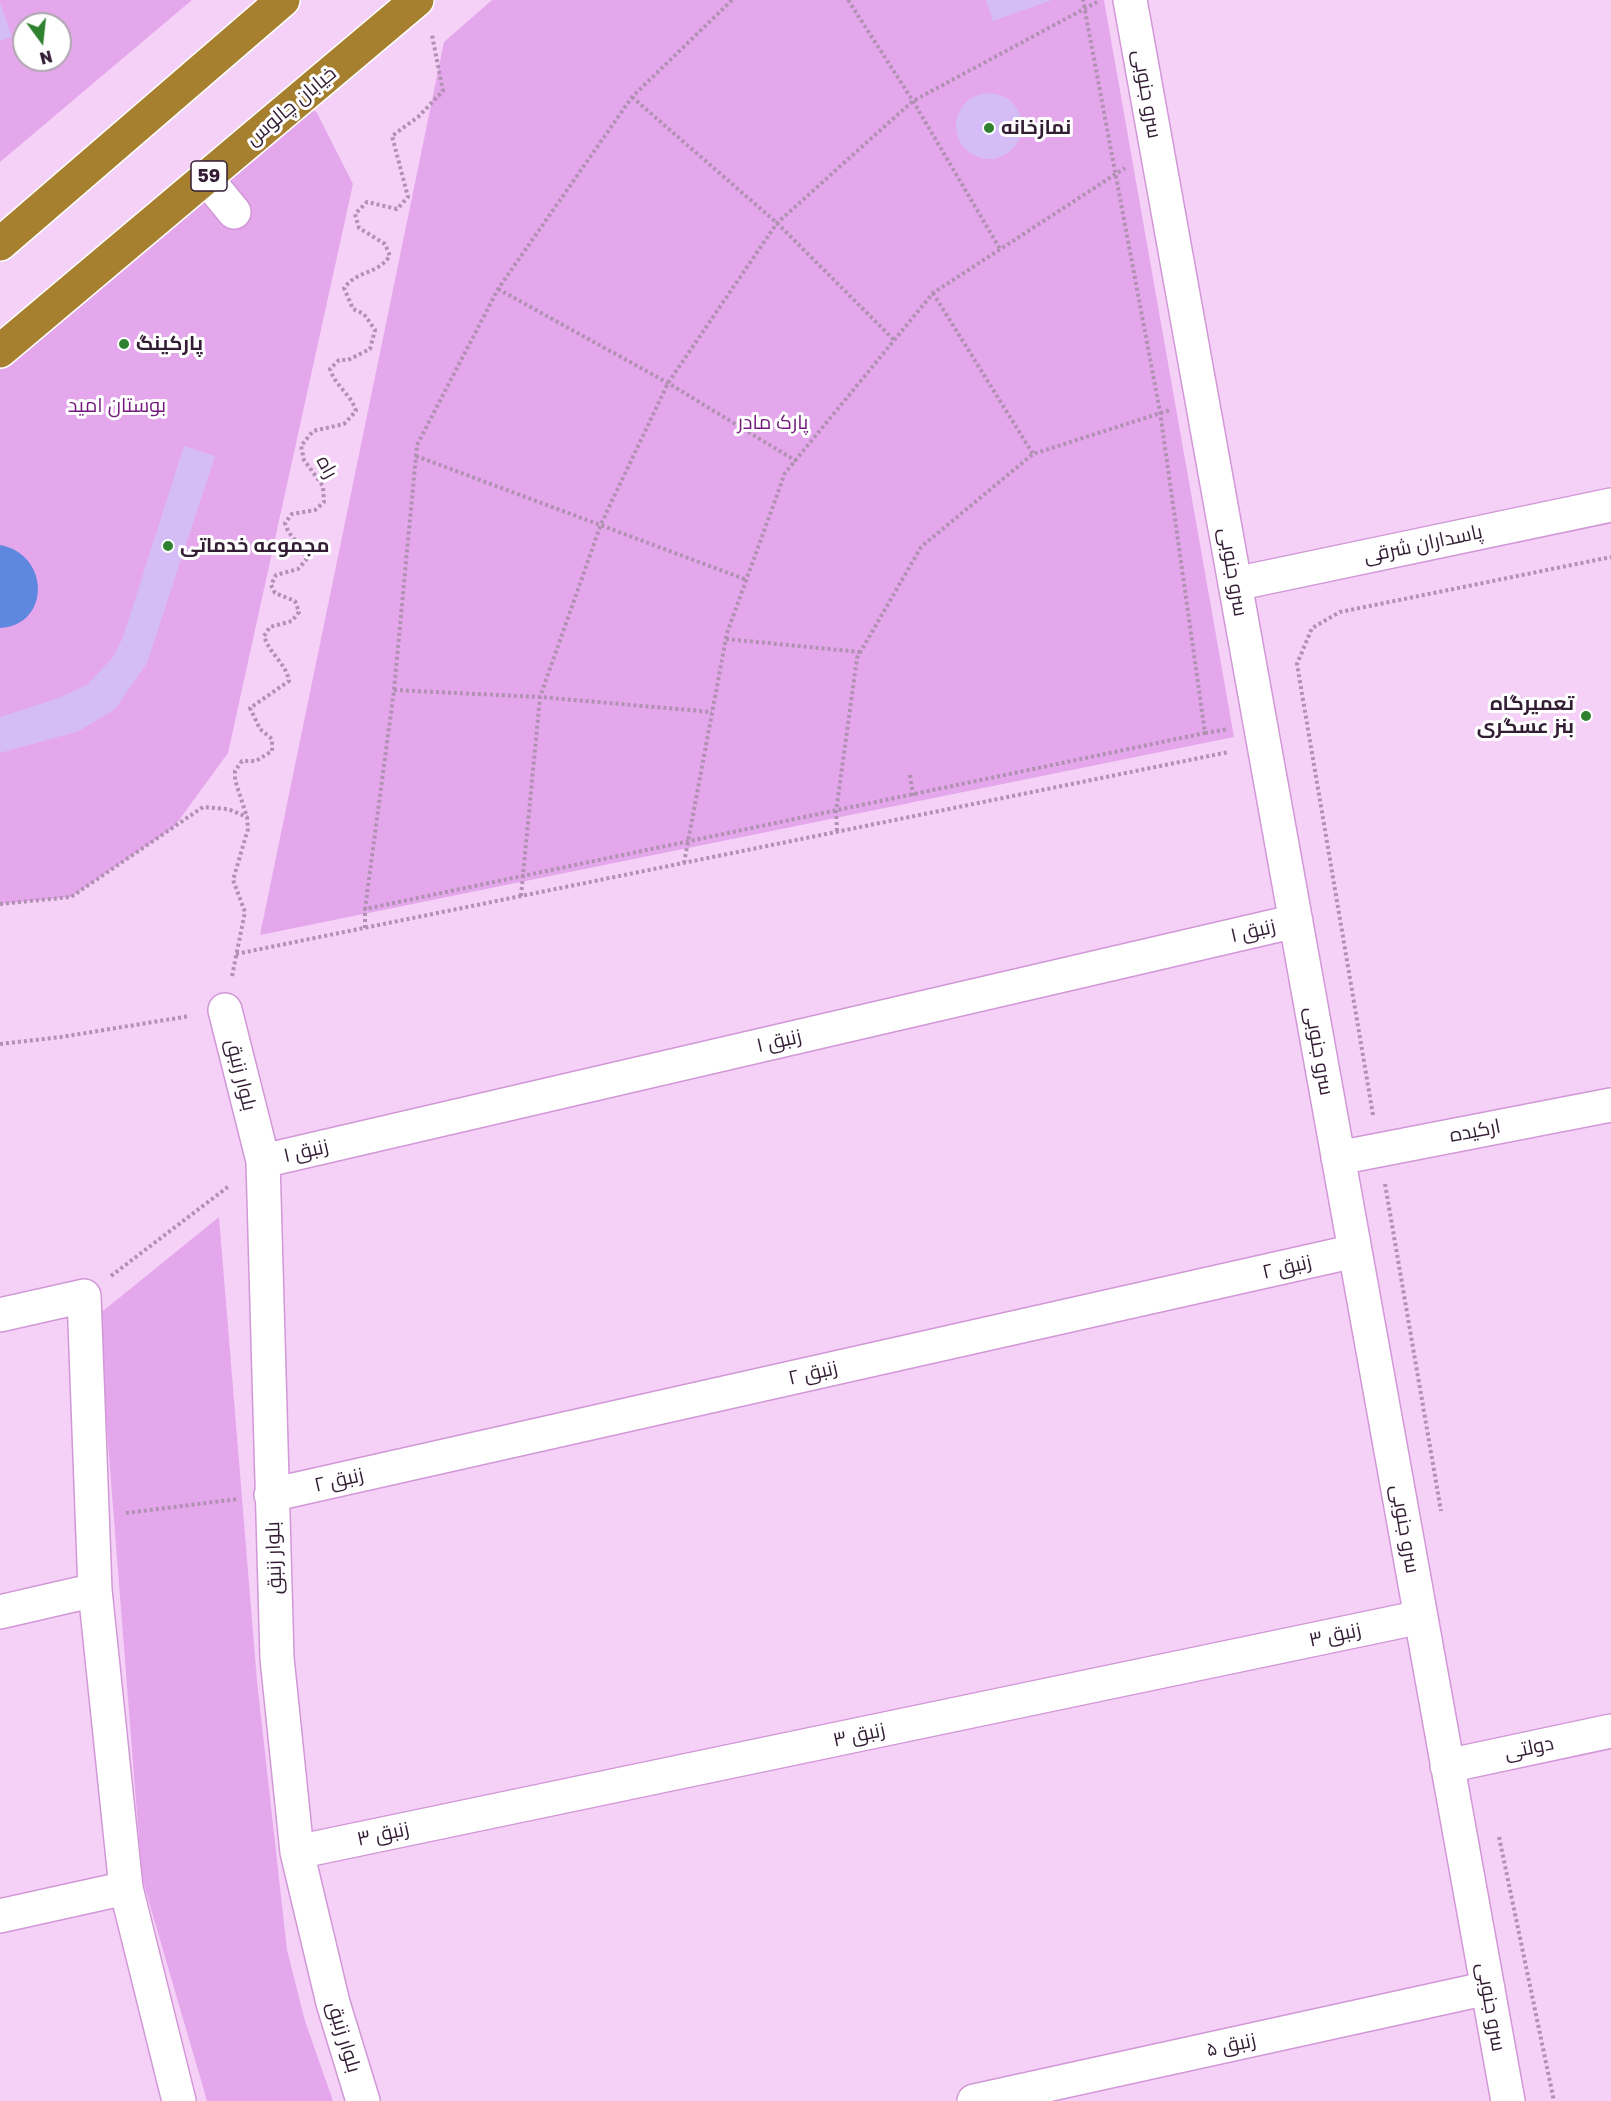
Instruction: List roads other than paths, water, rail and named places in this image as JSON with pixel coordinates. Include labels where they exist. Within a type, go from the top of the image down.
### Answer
[{"type":"highway","points":[[0,244],[283,0]]},
{"type":"highway","name":"خیابان چالوس","points":[[0,351],[415,2]]},
{"type":"street","name":"سرو جنوبی","points":[[1130,0],[1508,2101]]},
{"type":"street","points":[[206,178],[234,212]]},
{"type":"street","name":"پاسداران شرقی","points":[[1235,584],[1611,505]]},
{"type":"street","name":"زنبق ۱","points":[[262,1161],[1296,921]]},
{"type":"street","name":"بلوار زنبق","points":[[225,1010],[262,1161],[277,1658],[297,1852],[333,2003],[363,2101]]},
{"type":"street","name":"ارکیده","points":[[1338,1158],[1611,1104]]},
{"type":"street","name":"زنبق ۲","points":[[271,1495],[1355,1251]]},
{"type":"street","points":[[0,1315],[84,1296],[95,1590],[126,1888],[179,2101]]},
{"type":"street","points":[[0,1612],[95,1590]]},
{"type":"street","name":"زنبق ۳","points":[[297,1852],[1421,1617]]},
{"type":"street","name":"دولتی","points":[[1447,1766],[1611,1731]]},
{"type":"street","points":[[0,1916],[126,1888]]},
{"type":"street","name":"زنبق ۵","points":[[974,2101],[1488,1988]]},
{"type":"water","points":[[0,545],[16,551],[28,561],[35,574],[38,589],[36,603],[29,615],[17,624],[0,628]]},
{"type":"place","name":"نمازخانه","points":[[989,128]]},
{"type":"place","name":"پارکینگ","points":[[124,344]]},
{"type":"place","name":"مجموعه خدماتی","points":[[168,546]]},
{"type":"place","name":"تعمیرگاه بنز عسگری","points":[[1586,716]]},
{"type":"park label","name":"بوستان امید","points":[[117,406]]},
{"type":"park label","name":"پارک مادر","points":[[773,423]]}]
